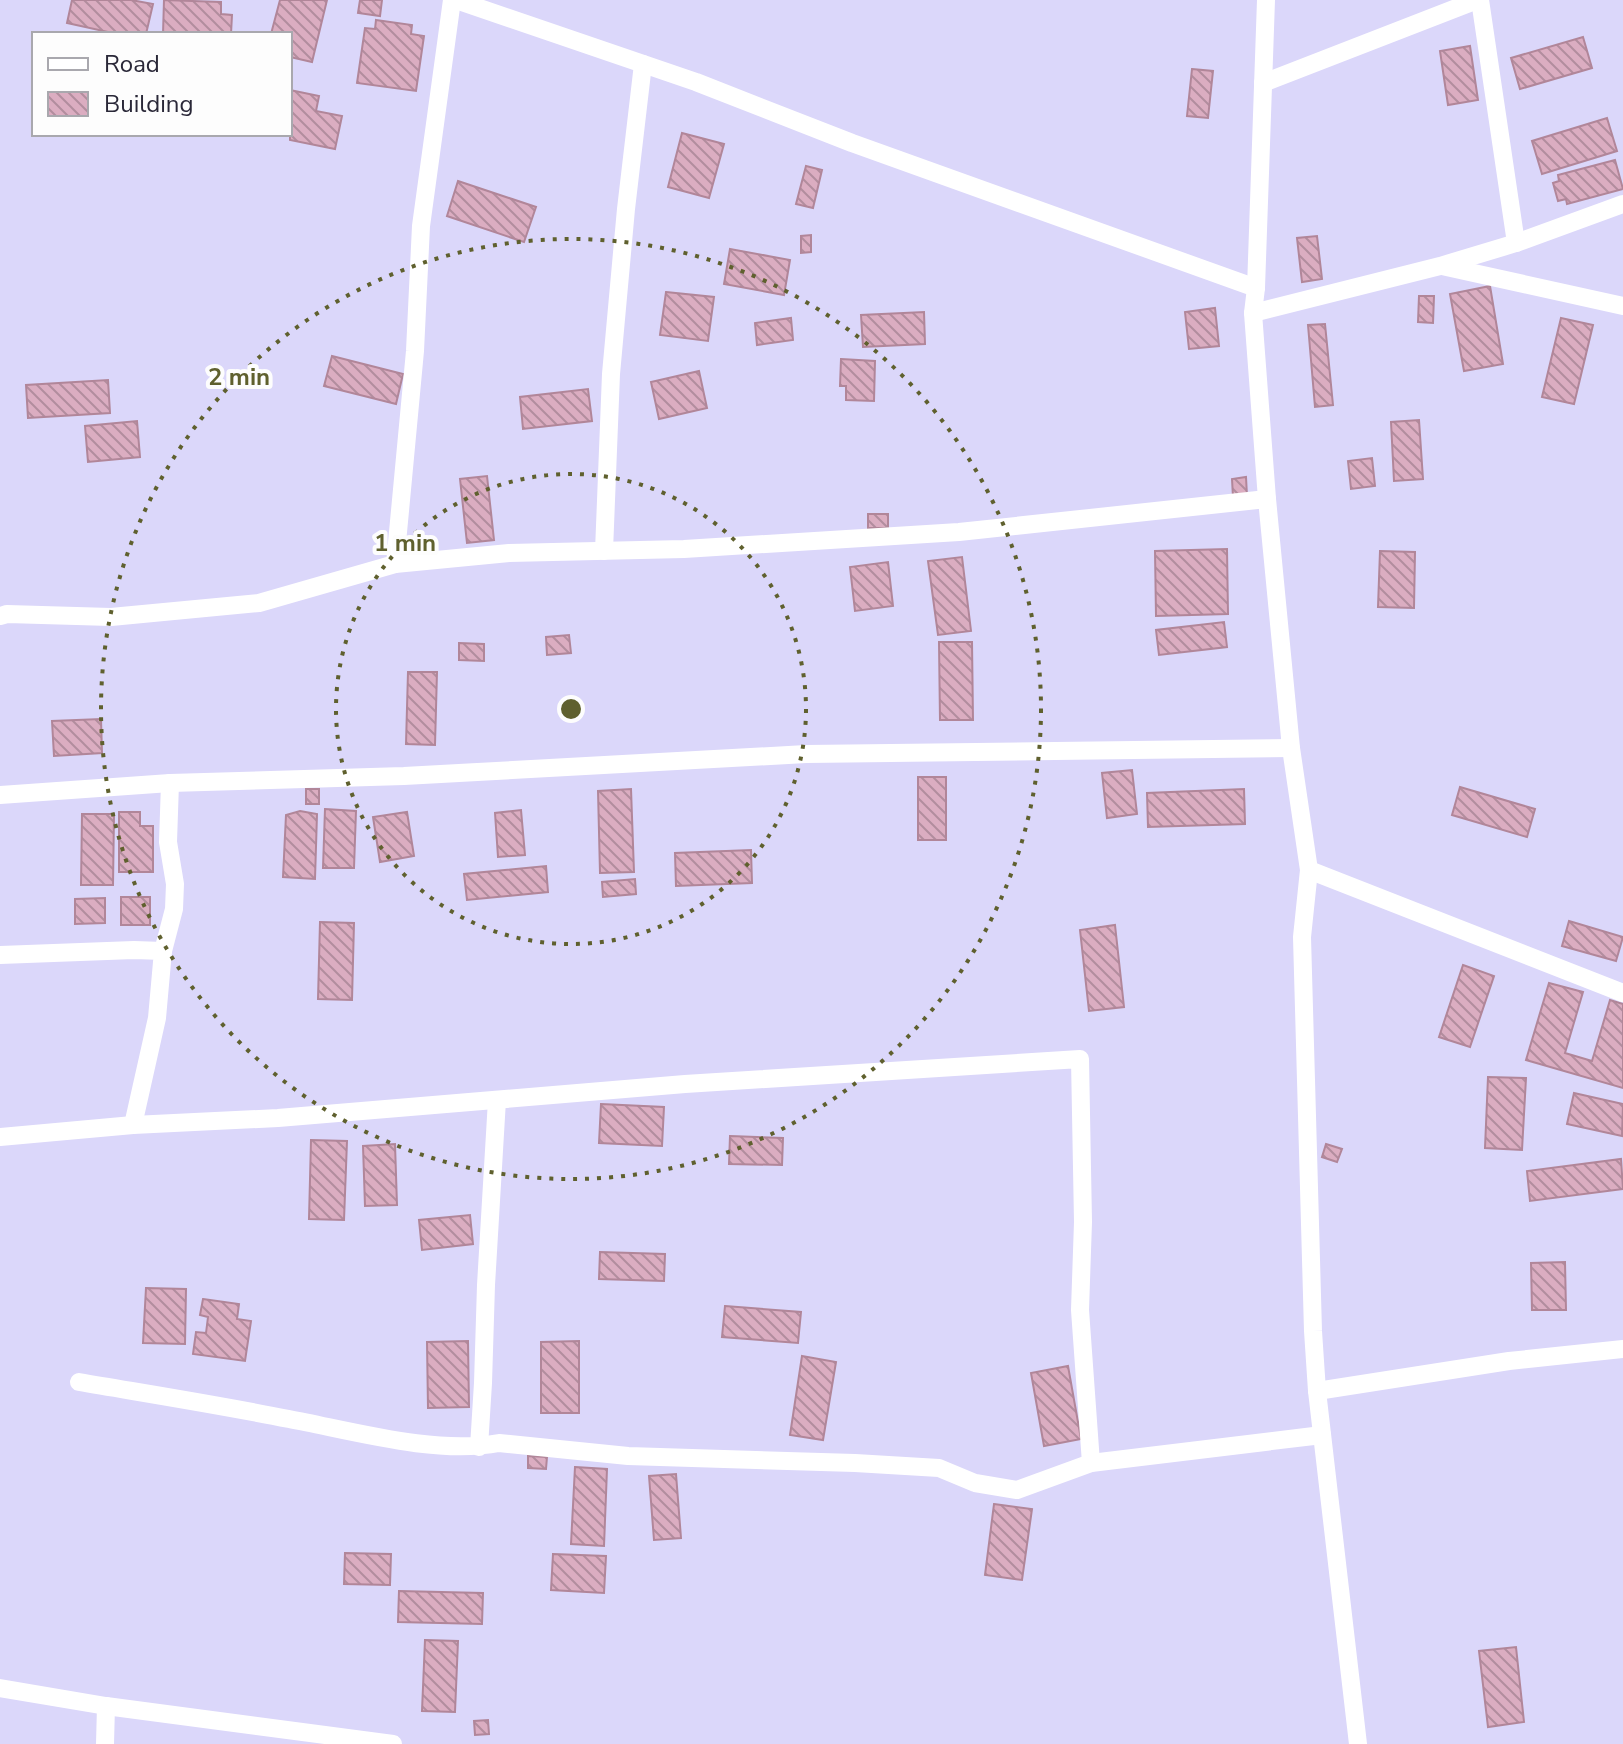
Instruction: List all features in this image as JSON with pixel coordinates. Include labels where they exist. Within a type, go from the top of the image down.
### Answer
[{"type":"street","points":[[395,564],[415,351],[421,226],[454,0],[696,82],[852,143],[1256,288]]},
{"type":"street","points":[[1266,0],[1253,313],[1291,748],[1309,870],[1302,937],[1313,1331],[1317,1391],[1358,1744]]},
{"type":"street","points":[[1263,83],[1479,0],[1516,243]]},
{"type":"street","points":[[604,551],[612,359],[643,64]]},
{"type":"street","points":[[1253,313],[1440,266],[1516,243],[1623,204]]},
{"type":"street","points":[[1440,266],[1623,306]]},
{"type":"street","points":[[0,616],[111,617],[259,603],[395,564],[509,553],[684,549],[959,532],[1267,499]]},
{"type":"street","points":[[0,795],[170,783],[404,776],[806,754],[1291,748]]},
{"type":"street","points":[[133,1125],[157,1018],[163,951],[174,909],[175,884],[168,842],[170,783]]},
{"type":"street","points":[[1309,870],[1623,993]]},
{"type":"street","points":[[0,955],[163,951]]},
{"type":"street","points":[[0,1137],[133,1125],[278,1118],[685,1084],[1080,1059],[1083,1222],[1080,1310],[1091,1463]]},
{"type":"street","points":[[479,1447],[497,1100]]},
{"type":"street","points":[[1317,1391],[1509,1361],[1623,1349]]},
{"type":"street","points":[[79,1382],[449,1447],[499,1443],[628,1456],[939,1468],[975,1483],[1017,1490],[1091,1463],[1322,1435]]},
{"type":"street","points":[[0,1688],[106,1706],[393,1744]]},
{"type":"street","points":[[105,1744],[106,1706]]},
{"type":"building","points":[[72,0],[131,0],[153,4],[146,32],[108,32],[67,23]]},
{"type":"building","points":[[164,0],[221,2],[221,14],[232,15],[231,32],[163,32]]},
{"type":"building","points":[[280,0],[327,0],[312,62],[292,57],[292,32],[272,32]]},
{"type":"building","points":[[360,0],[382,0],[380,16],[358,13]]},
{"type":"building","points":[[376,20],[412,25],[411,34],[424,36],[416,91],[357,83],[365,28],[375,29]]},
{"type":"building","points":[[1583,37],[1592,68],[1520,89],[1511,58]]},
{"type":"building","points":[[1470,46],[1478,100],[1448,105],[1440,51]]},
{"type":"building","points":[[1192,69],[1213,71],[1208,118],[1187,116]]},
{"type":"building","points":[[292,90],[319,96],[316,111],[342,116],[335,149],[290,140]]},
{"type":"building","points":[[1607,118],[1617,151],[1542,174],[1532,141]]},
{"type":"building","points":[[682,133],[724,144],[709,198],[668,187]]},
{"type":"building","points":[[1615,160],[1623,189],[1567,204],[1566,199],[1558,201],[1553,183],[1559,181],[1558,175]]},
{"type":"building","points":[[806,166],[822,170],[813,208],[796,204]]},
{"type":"building","points":[[458,181],[536,207],[524,242],[447,216]]},
{"type":"building","points":[[811,235],[811,252],[801,253],[801,236]]},
{"type":"building","points":[[1317,236],[1322,279],[1302,282],[1297,238]]},
{"type":"building","points":[[730,249],[790,260],[784,295],[724,284]]},
{"type":"building","points":[[1490,286],[1503,364],[1464,371],[1450,294]]},
{"type":"building","points":[[666,292],[714,297],[708,341],[660,335]]},
{"type":"building","points":[[1419,296],[1434,296],[1433,323],[1418,322]]},
{"type":"building","points":[[1215,308],[1219,346],[1189,349],[1185,312]]},
{"type":"building","points":[[924,312],[925,344],[863,347],[861,315]]},
{"type":"building","points":[[791,318],[793,340],[757,345],[755,323]]},
{"type":"building","points":[[1561,318],[1593,325],[1574,404],[1542,397]]},
{"type":"building","points":[[1325,324],[1333,405],[1315,407],[1308,325]]},
{"type":"building","points":[[332,356],[403,374],[396,404],[324,386]]},
{"type":"building","points":[[841,359],[875,361],[874,401],[846,400],[846,386],[840,386]]},
{"type":"building","points":[[699,371],[707,408],[659,419],[651,382]]},
{"type":"building","points":[[108,380],[110,413],[28,418],[26,385]]},
{"type":"building","points":[[588,389],[592,421],[523,429],[520,397]]},
{"type":"building","points":[[1419,420],[1423,479],[1394,481],[1391,422]]},
{"type":"building","points":[[137,421],[140,457],[88,462],[85,426]]},
{"type":"building","points":[[1372,458],[1375,486],[1351,489],[1348,461]]},
{"type":"building","points":[[487,476],[494,540],[467,543],[460,479]]},
{"type":"building","points":[[1246,477],[1247,496],[1233,497],[1232,479]]},
{"type":"building","points":[[868,514],[888,514],[888,528],[868,528]]},
{"type":"building","points":[[1227,549],[1228,614],[1156,616],[1155,551]]},
{"type":"building","points":[[1380,551],[1415,552],[1414,608],[1378,607]]},
{"type":"building","points":[[962,557],[971,631],[938,635],[928,561]]},
{"type":"building","points":[[888,562],[893,606],[855,611],[850,567]]},
{"type":"building","points":[[1224,622],[1227,647],[1159,655],[1156,630]]},
{"type":"building","points":[[569,635],[571,653],[547,655],[546,637]]},
{"type":"building","points":[[939,642],[972,642],[973,720],[940,720]]},
{"type":"building","points":[[459,643],[484,644],[484,661],[459,660]]},
{"type":"building","points":[[408,672],[437,672],[435,745],[406,744]]},
{"type":"building","points":[[101,719],[102,753],[54,756],[52,721]]},
{"type":"building","points":[[1132,770],[1137,814],[1107,818],[1102,773]]},
{"type":"building","points":[[918,777],[946,777],[946,840],[918,840]]},
{"type":"building","points":[[1460,787],[1535,809],[1527,837],[1452,815]]},
{"type":"building","points":[[306,789],[319,789],[319,804],[306,804]]},
{"type":"building","points":[[631,789],[634,872],[600,873],[598,791]]},
{"type":"building","points":[[1244,789],[1245,824],[1148,827],[1147,793]]},
{"type":"building","points":[[325,809],[356,811],[354,868],[323,868]]},
{"type":"building","points":[[521,810],[525,855],[498,857],[495,813]]},
{"type":"building","points":[[300,811],[317,814],[315,879],[283,877],[286,815]]},
{"type":"building","points":[[119,812],[140,812],[140,826],[153,826],[153,872],[119,872]]},
{"type":"building","points":[[407,812],[414,856],[380,862],[373,817]]},
{"type":"building","points":[[82,814],[114,814],[113,885],[81,885]]},
{"type":"building","points":[[751,850],[752,883],[676,886],[675,853]]},
{"type":"building","points":[[546,866],[548,892],[467,900],[464,874]]},
{"type":"building","points":[[635,879],[636,894],[603,897],[602,882]]},
{"type":"building","points":[[121,897],[150,897],[150,925],[121,925]]},
{"type":"building","points":[[105,898],[105,923],[75,924],[75,899]]},
{"type":"building","points":[[1569,921],[1623,937],[1616,961],[1562,946]]},
{"type":"building","points":[[320,922],[354,923],[352,1000],[318,999]]},
{"type":"building","points":[[1115,925],[1124,1007],[1089,1011],[1080,930]]},
{"type":"building","points":[[1463,965],[1494,976],[1470,1047],[1439,1037]]},
{"type":"building","points":[[1549,983],[1583,992],[1565,1053],[1592,1061],[1610,1000],[1623,1004],[1623,1088],[1526,1060]]},
{"type":"building","points":[[1488,1077],[1526,1078],[1522,1150],[1485,1148]]},
{"type":"building","points":[[1574,1093],[1623,1104],[1622,1136],[1567,1124]]},
{"type":"building","points":[[601,1104],[664,1107],[662,1146],[599,1143]]},
{"type":"building","points":[[730,1136],[783,1138],[782,1165],[729,1164]]},
{"type":"building","points":[[311,1140],[347,1141],[344,1220],[309,1219]]},
{"type":"building","points":[[395,1144],[397,1205],[365,1206],[363,1146]]},
{"type":"building","points":[[1326,1144],[1342,1149],[1337,1162],[1322,1157]]},
{"type":"building","points":[[1621,1159],[1623,1189],[1530,1201],[1527,1171]]},
{"type":"building","points":[[470,1215],[473,1244],[422,1250],[419,1220]]},
{"type":"building","points":[[600,1252],[665,1254],[664,1281],[599,1279]]},
{"type":"building","points":[[1565,1262],[1566,1310],[1532,1310],[1531,1263]]},
{"type":"building","points":[[146,1288],[186,1289],[185,1344],[143,1343]]},
{"type":"building","points":[[203,1299],[239,1304],[237,1319],[251,1321],[245,1361],[193,1354],[196,1332],[206,1333],[208,1317],[200,1315]]},
{"type":"building","points":[[725,1306],[801,1312],[798,1343],[722,1337]]},
{"type":"building","points":[[468,1341],[469,1407],[428,1408],[427,1342]]},
{"type":"building","points":[[579,1341],[579,1413],[541,1413],[541,1342]]},
{"type":"building","points":[[802,1356],[836,1362],[823,1440],[790,1435]]},
{"type":"building","points":[[1068,1366],[1081,1439],[1044,1446],[1031,1373]]},
{"type":"building","points":[[528,1456],[547,1457],[546,1469],[528,1468]]},
{"type":"building","points":[[575,1467],[607,1469],[604,1546],[571,1544]]},
{"type":"building","points":[[676,1474],[681,1538],[654,1540],[649,1476]]},
{"type":"building","points":[[994,1504],[1032,1509],[1022,1580],[985,1575]]},
{"type":"building","points":[[345,1553],[391,1554],[390,1585],[344,1584]]},
{"type":"building","points":[[553,1554],[606,1556],[604,1593],[551,1590]]},
{"type":"building","points":[[399,1591],[483,1593],[482,1624],[398,1622]]},
{"type":"building","points":[[425,1640],[458,1641],[455,1712],[422,1711]]},
{"type":"building","points":[[1516,1647],[1524,1722],[1488,1727],[1479,1651]]},
{"type":"building","points":[[488,1720],[489,1734],[475,1735],[474,1721]]}]
